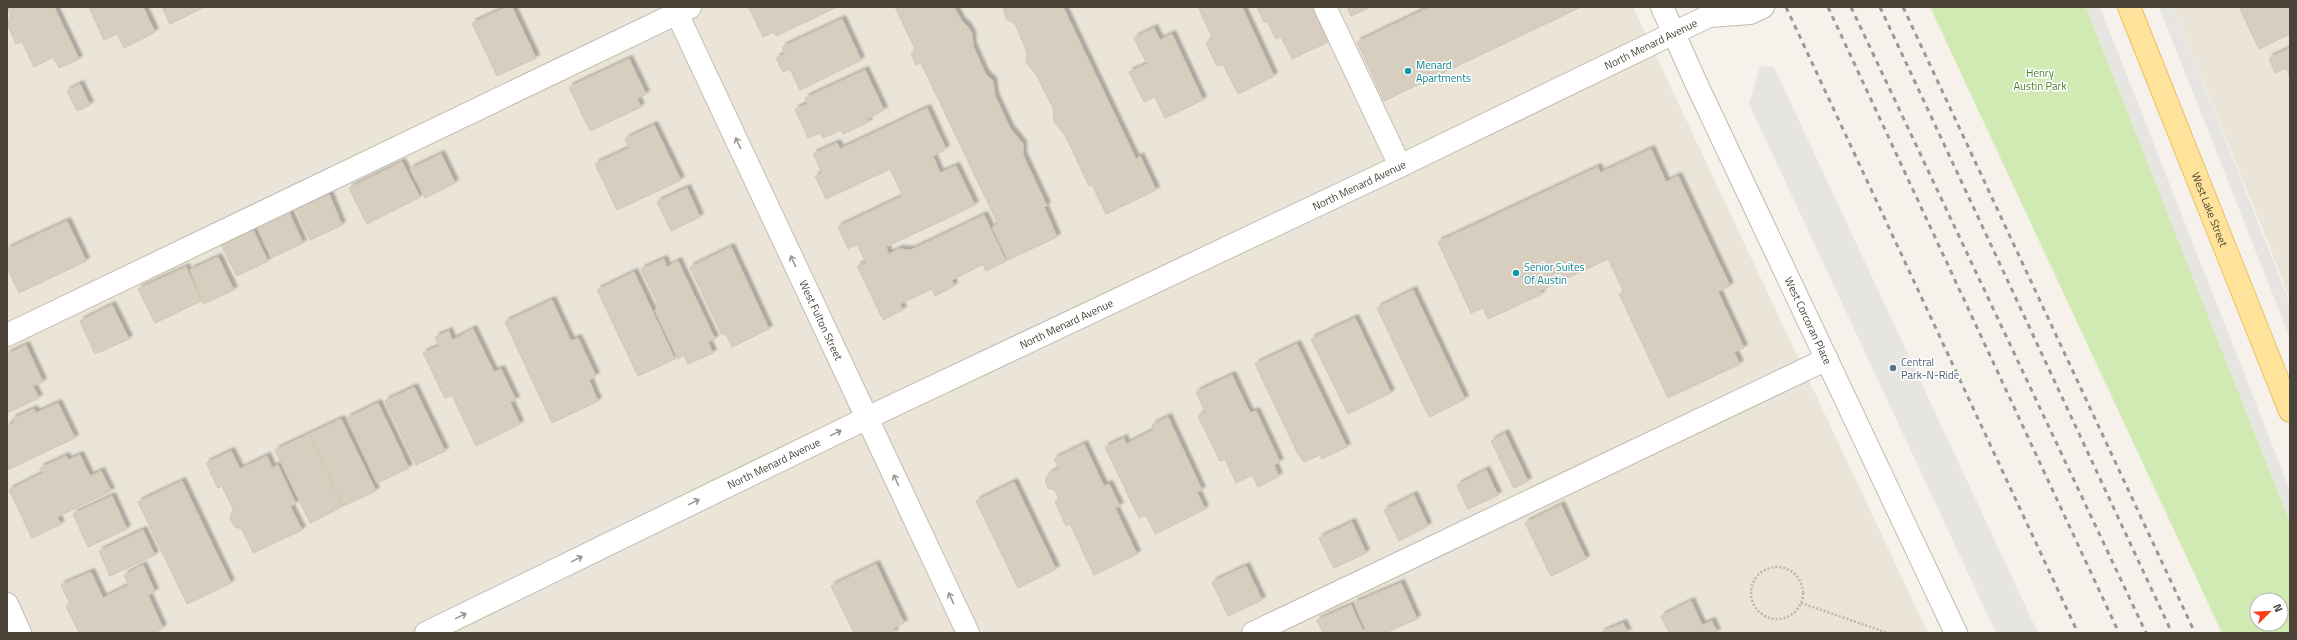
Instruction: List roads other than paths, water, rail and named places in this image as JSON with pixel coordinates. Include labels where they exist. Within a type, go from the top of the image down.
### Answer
[{"type":"main road","name":"West Lake Street","points":[[2129,7],[2290,412]]},
{"type":"street","points":[[1326,7],[1400,166]]},
{"type":"street","name":"West Corcoran Place","points":[[1662,7],[1956,633]]},
{"type":"street","name":"North Menard Avenue","points":[[426,633],[867,418],[1400,166],[1673,33],[1712,11],[1750,13],[1763,7]]},
{"type":"street","points":[[7,335],[680,9]]},
{"type":"street","name":"West Fulton Street","points":[[680,9],[867,418],[968,633]]},
{"type":"street","points":[[1253,633],[1827,359]]},
{"type":"street","points":[[7,604],[20,633]]},
{"type":"railway","points":[[1786,7],[2078,633]]},
{"type":"railway","points":[[1828,7],[2119,633]]},
{"type":"railway","points":[[1851,7],[2146,633]]},
{"type":"railway","points":[[1880,7],[2172,633]]},
{"type":"railway","points":[[1903,7],[2195,633]]},
{"type":"place","name":"Menard Apartments","points":[[1408,71]]},
{"type":"place","name":"Senior Suites Of Austin","points":[[1516,273]]},
{"type":"place","name":"Central Park-N-Ride","points":[[1893,368]]},
{"type":"park label","name":"Henry Austin Park","points":[[2040,79]]}]
